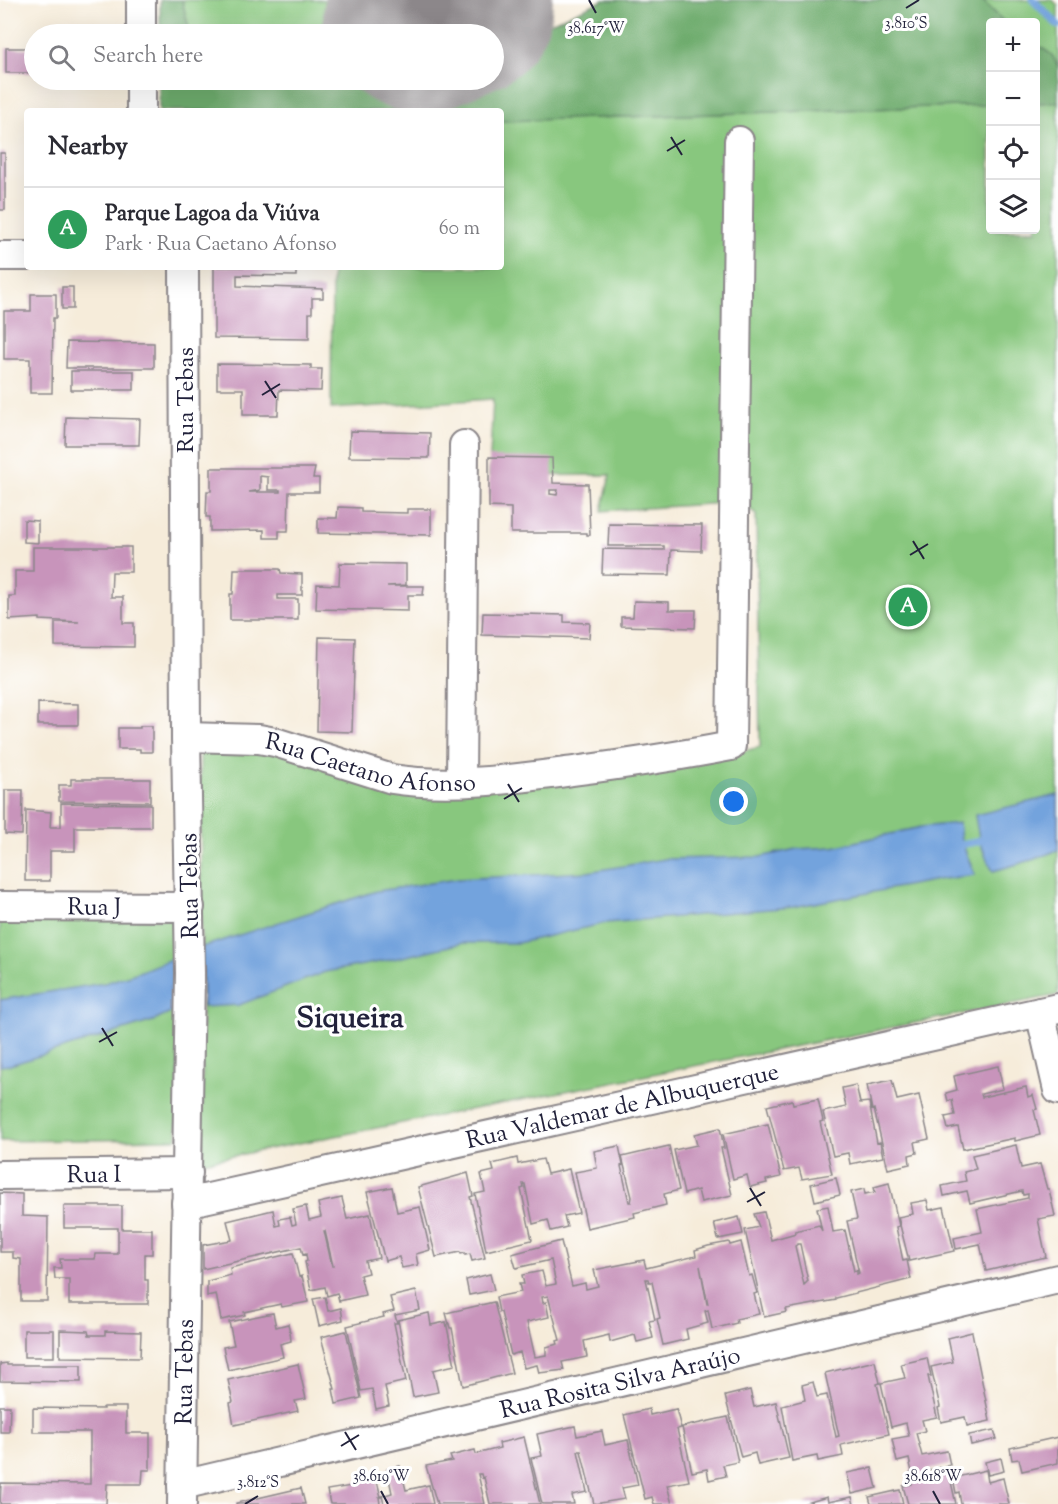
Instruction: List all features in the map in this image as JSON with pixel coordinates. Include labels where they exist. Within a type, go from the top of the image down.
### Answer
[{"type":"street","points":[[141,0],[141,24]]},
{"type":"street","points":[[141,90],[141,108]]},
{"type":"street","name":"Rua Caetano Afonso","points":[[186,737],[267,740],[392,779],[410,782],[513,779],[676,757],[731,746],[739,141]]},
{"type":"street","points":[[0,255],[24,256]]},
{"type":"street","name":"Rua Tebas","points":[[182,1494],[190,907],[186,737],[184,270]]},
{"type":"street","points":[[461,781],[464,445]]},
{"type":"street","name":"Rua J","points":[[0,906],[190,907]]},
{"type":"street","points":[[1049,1010],[1058,1090]]},
{"type":"street","name":"Rua Valdemar de Albuquerque","points":[[186,1203],[1049,1010]]},
{"type":"street","name":"Rua I","points":[[0,1175],[188,1173]]},
{"type":"street","name":"Rua Rosita Silva Araújo","points":[[182,1494],[1058,1279]]},
{"type":"green space","points":[[160,0],[182,0],[188,24],[160,24]]},
{"type":"green space","points":[[182,0],[407,0],[419,24],[188,24]]},
{"type":"green space","points":[[604,0],[982,0],[1000,18],[986,18],[986,105],[504,121],[504,108],[159,108],[159,90],[504,90],[504,43]]},
{"type":"green space","points":[[982,0],[1052,0],[1058,5],[1058,67],[1052,55],[1040,47],[1040,18],[1000,18]]},
{"type":"green space","points":[[1040,47],[1052,55],[1058,67],[1058,102],[1040,103]]},
{"type":"green space","points":[[1058,102],[1058,995],[203,1162],[200,749],[265,746],[386,782],[720,757],[760,747],[756,514],[740,502],[602,511],[610,475],[489,476],[493,399],[331,409],[332,270],[504,270],[504,121],[986,105],[986,234],[1040,234],[1040,103]]},
{"type":"green space","points":[[0,918],[181,919],[177,1139],[0,1141]]},
{"type":"water","points":[[1058,795],[1058,850],[993,871],[981,844],[975,815]]},
{"type":"water","points":[[959,823],[961,840],[975,875],[793,907],[606,923],[518,943],[462,943],[325,972],[239,1005],[203,1007],[202,947],[377,891],[457,879],[588,872],[665,859],[760,857],[796,849],[833,847],[921,827]]},
{"type":"water","points":[[176,957],[177,1010],[156,1020],[10,1065],[0,1066],[0,1000],[105,983]]},
{"type":"building","points":[[6,48],[24,48],[24,73],[6,73]]},
{"type":"building","points":[[0,153],[5,153],[5,210],[0,210]]},
{"type":"building","points":[[214,270],[296,270],[296,276],[237,275],[237,286],[323,289],[323,298],[312,298],[312,313],[309,313],[309,339],[214,338]]},
{"type":"building","points":[[62,287],[73,287],[73,309],[62,309]]},
{"type":"building","points":[[31,294],[56,294],[56,318],[53,318],[52,393],[30,393],[30,359],[4,359],[4,311],[31,311]]},
{"type":"building","points":[[67,342],[154,343],[154,368],[66,368]]},
{"type":"building","points":[[217,364],[311,365],[311,369],[322,369],[321,391],[279,390],[278,415],[243,415],[243,389],[217,389]]},
{"type":"building","points":[[71,371],[134,371],[134,390],[71,390]]},
{"type":"building","points":[[66,417],[140,419],[139,445],[65,445]]},
{"type":"building","points":[[350,431],[430,433],[429,458],[349,457]]},
{"type":"building","points":[[489,457],[552,458],[553,483],[588,484],[590,535],[587,533],[511,533],[511,508],[489,507]],"holes":[[[550,490],[558,490],[557,495],[550,494]]]},
{"type":"building","points":[[211,468],[315,468],[313,478],[319,478],[319,492],[289,492],[288,531],[279,531],[279,538],[264,538],[264,530],[210,531],[210,517],[206,517],[207,491],[211,491]],"holes":[[[260,476],[268,477],[268,490],[280,490],[280,492],[249,492],[260,490]]]},
{"type":"building","points":[[338,507],[361,508],[361,512],[407,513],[407,509],[431,509],[431,535],[318,533],[318,518],[337,518]]},
{"type":"building","points":[[24,520],[38,521],[38,543],[24,542]]},
{"type":"building","points":[[609,524],[702,525],[701,551],[671,550],[670,575],[602,574],[603,549],[664,550],[664,546],[608,546]]},
{"type":"building","points":[[33,547],[131,547],[131,572],[112,572],[111,597],[123,597],[123,623],[134,623],[134,647],[55,646],[55,622],[79,622],[40,620],[40,618],[9,620],[9,596],[15,596],[15,571],[33,571]]},
{"type":"building","points":[[340,563],[406,564],[406,585],[387,586],[424,586],[423,595],[408,595],[408,611],[316,609],[317,584],[339,585]]},
{"type":"building","points":[[234,569],[280,569],[281,573],[302,574],[302,595],[278,595],[278,599],[298,599],[298,620],[230,620],[230,594],[233,594]]},
{"type":"building","points":[[634,601],[669,602],[669,610],[696,610],[695,628],[621,626],[621,617],[633,617]]},
{"type":"building","points":[[483,613],[564,615],[564,622],[590,623],[589,638],[482,635]]},
{"type":"building","points":[[319,637],[355,638],[352,732],[317,731]]},
{"type":"building","points":[[38,703],[78,704],[78,725],[38,725]]},
{"type":"building","points":[[140,726],[152,726],[152,752],[140,752],[140,749],[118,749],[118,728],[140,728]]},
{"type":"building","points":[[71,779],[150,779],[150,802],[59,801],[59,785],[71,785]]},
{"type":"building","points":[[5,790],[23,790],[22,835],[5,834]]},
{"type":"building","points":[[61,803],[151,804],[151,827],[75,827],[75,851],[50,851],[50,881],[25,881],[26,810],[51,812],[50,827],[61,827]]},
{"type":"building","points":[[998,1066],[1003,1089],[981,1094],[982,1097],[1026,1087],[1028,1097],[1033,1095],[1040,1135],[963,1149],[958,1127],[948,1129],[945,1117],[955,1115],[952,1100],[948,1101],[946,1093],[957,1090],[954,1076]]},
{"type":"building","points":[[892,1080],[897,1100],[919,1095],[929,1139],[915,1142],[917,1153],[909,1155],[910,1164],[888,1169],[867,1085]]},
{"type":"building","points":[[856,1085],[860,1103],[869,1102],[877,1143],[880,1142],[883,1157],[850,1164],[848,1153],[833,1156],[823,1112],[846,1107],[842,1088]]},
{"type":"building","points":[[818,1099],[823,1121],[820,1122],[832,1174],[802,1179],[799,1168],[784,1171],[767,1106],[792,1100],[793,1104]]},
{"type":"building","points":[[768,1124],[781,1177],[750,1187],[747,1175],[733,1179],[723,1134]]},
{"type":"building","points":[[720,1128],[724,1148],[721,1148],[732,1195],[701,1202],[698,1190],[684,1194],[674,1150],[697,1145],[694,1134]]},
{"type":"building","points":[[1016,1145],[1021,1168],[1040,1164],[1047,1189],[1049,1189],[1055,1216],[1038,1219],[1046,1257],[986,1271],[980,1244],[956,1249],[954,1238],[982,1232],[977,1209],[1028,1198],[1028,1194],[1023,1195],[1022,1191],[970,1203],[967,1191],[944,1196],[942,1186],[966,1181],[964,1172],[976,1169],[972,1155]]},
{"type":"building","points":[[619,1146],[629,1202],[632,1197],[622,1157],[669,1146],[679,1190],[664,1194],[666,1205],[634,1213],[635,1217],[587,1228],[575,1172],[597,1168],[594,1151]]},
{"type":"building","points":[[517,1158],[518,1164],[543,1159],[547,1174],[569,1169],[579,1213],[564,1216],[567,1227],[551,1231],[548,1220],[533,1224],[525,1184],[523,1184],[524,1188],[521,1189],[532,1240],[486,1251],[475,1194],[485,1192],[481,1174],[494,1171],[492,1164]]},
{"type":"building","points":[[468,1173],[473,1196],[470,1197],[485,1258],[472,1261],[470,1254],[465,1255],[460,1252],[436,1257],[418,1187]]},
{"type":"building","points":[[836,1178],[840,1195],[815,1201],[811,1184]]},
{"type":"building","points":[[889,1183],[899,1226],[896,1227],[903,1261],[907,1260],[911,1279],[836,1298],[836,1300],[786,1309],[787,1312],[764,1317],[745,1230],[759,1227],[754,1214],[764,1212],[771,1240],[819,1225],[822,1231],[817,1208],[828,1206],[833,1232],[845,1230],[854,1271],[857,1270],[857,1274],[859,1273],[847,1221],[857,1219],[851,1192],[864,1189],[865,1194],[875,1192],[874,1187]],"holes":[[[800,1244],[808,1281],[804,1285],[795,1246]]]},
{"type":"building","points":[[392,1187],[397,1212],[420,1207],[430,1250],[416,1254],[418,1265],[402,1268],[399,1257],[385,1261],[367,1192]]},
{"type":"building","points":[[0,1193],[22,1194],[22,1216],[48,1217],[47,1301],[21,1301],[21,1259],[13,1258],[13,1252],[0,1252]]},
{"type":"building","points":[[342,1198],[347,1219],[370,1214],[379,1258],[365,1261],[368,1273],[360,1275],[365,1295],[339,1301],[337,1293],[327,1296],[325,1287],[311,1290],[305,1262],[307,1261],[306,1254],[303,1255],[301,1247],[203,1269],[203,1245],[232,1240],[227,1221],[273,1210],[276,1226],[280,1225],[279,1219],[290,1217],[292,1225],[296,1224],[293,1209],[306,1206],[309,1220],[321,1217],[318,1203]],"holes":[[[324,1231],[325,1231],[333,1266]]]},
{"type":"building","points":[[927,1200],[929,1210],[944,1207],[954,1251],[909,1261],[898,1217],[913,1214],[911,1203]]},
{"type":"building","points":[[64,1206],[122,1206],[122,1229],[152,1229],[152,1254],[145,1254],[148,1304],[69,1304],[69,1279],[55,1279],[54,1268],[61,1268],[60,1259],[95,1259],[96,1254],[118,1254],[118,1228],[64,1228]]},
{"type":"building","points":[[739,1217],[743,1234],[718,1239],[714,1223]]},
{"type":"building","points":[[561,1241],[572,1286],[585,1283],[586,1289],[598,1286],[594,1270],[644,1260],[646,1268],[696,1256],[695,1250],[708,1246],[741,1242],[749,1276],[752,1275],[757,1293],[754,1294],[759,1314],[736,1319],[737,1323],[712,1329],[708,1310],[705,1311],[708,1323],[686,1329],[688,1339],[663,1345],[652,1282],[646,1279],[655,1320],[649,1321],[653,1338],[637,1342],[635,1335],[610,1342],[609,1335],[584,1341],[587,1357],[562,1362],[564,1370],[539,1373],[537,1365],[524,1368],[520,1352],[511,1355],[496,1297],[521,1292],[519,1284],[524,1284],[522,1275],[542,1271],[546,1286],[556,1284],[551,1260],[516,1268],[512,1254]],"holes":[[[548,1296],[560,1340],[557,1341],[558,1344],[546,1347],[546,1355],[535,1357],[527,1322],[549,1317],[546,1302],[543,1303],[542,1297]]]},
{"type":"building","points":[[293,1253],[299,1277],[302,1276],[308,1302],[282,1307],[281,1304],[244,1312],[245,1315],[221,1320],[216,1294],[207,1296],[207,1281],[231,1275],[230,1268]]},
{"type":"building","points":[[490,1274],[494,1290],[469,1295],[466,1280]]},
{"type":"building","points":[[416,1291],[420,1310],[395,1315],[397,1323],[394,1323],[406,1381],[385,1386],[389,1406],[376,1409],[372,1389],[361,1391],[347,1326],[384,1317],[383,1314],[394,1311],[390,1297]]},
{"type":"building","points":[[325,1297],[328,1311],[341,1308],[343,1320],[319,1326],[313,1299]]},
{"type":"building","points":[[494,1302],[512,1373],[463,1386],[452,1328],[450,1328],[446,1313]]},
{"type":"building","points":[[273,1313],[276,1327],[288,1324],[290,1332],[291,1341],[280,1344],[283,1357],[228,1370],[223,1347],[234,1345],[229,1322]]},
{"type":"building","points":[[429,1313],[431,1325],[446,1322],[455,1365],[433,1370],[438,1392],[413,1397],[398,1320]]},
{"type":"building","points":[[24,1330],[54,1330],[54,1357],[24,1357]]},
{"type":"building","points":[[60,1330],[88,1331],[89,1335],[105,1335],[105,1331],[141,1332],[140,1358],[60,1357]]},
{"type":"building","points":[[346,1331],[361,1398],[336,1404],[333,1389],[335,1389],[321,1337]]},
{"type":"building","points":[[972,1332],[990,1421],[967,1426],[965,1417],[941,1422],[931,1367],[953,1362],[948,1338]]},
{"type":"building","points":[[927,1358],[931,1376],[928,1376],[937,1417],[922,1420],[925,1431],[916,1433],[922,1456],[947,1451],[950,1465],[925,1471],[927,1478],[949,1473],[956,1504],[908,1504],[903,1486],[912,1484],[909,1459],[897,1462],[892,1439],[909,1436],[906,1423],[891,1427],[881,1383],[905,1378],[901,1364]]},
{"type":"building","points":[[875,1361],[880,1383],[877,1384],[889,1434],[841,1445],[843,1456],[818,1461],[817,1456],[792,1461],[782,1406],[805,1400],[802,1385],[813,1382],[817,1397],[827,1395],[836,1437],[839,1436],[825,1373]]},
{"type":"building","points":[[7,1363],[7,1365],[81,1365],[81,1382],[0,1381],[0,1364]]},
{"type":"building","points":[[298,1364],[306,1399],[295,1401],[298,1411],[234,1425],[230,1403],[233,1402],[228,1380]]},
{"type":"building","points":[[750,1390],[754,1407],[776,1402],[789,1458],[758,1465],[755,1453],[741,1457],[725,1396]]},
{"type":"building","points":[[0,1406],[10,1406],[9,1432],[0,1432]]},
{"type":"building","points":[[103,1407],[126,1407],[126,1433],[150,1433],[150,1470],[143,1470],[142,1484],[107,1484],[106,1504],[0,1504],[1,1483],[90,1484],[90,1432],[33,1432],[33,1408],[103,1409]]},
{"type":"building","points":[[649,1409],[650,1415],[676,1409],[681,1428],[677,1429],[689,1481],[667,1485],[672,1504],[654,1504],[652,1497],[645,1499],[624,1415]]},
{"type":"building","points":[[728,1417],[738,1462],[723,1465],[726,1476],[709,1480],[707,1469],[692,1472],[682,1427]]},
{"type":"building","points":[[575,1426],[577,1436],[602,1431],[605,1445],[628,1440],[638,1485],[622,1488],[625,1499],[594,1504],[581,1451],[578,1451],[587,1492],[572,1495],[574,1504],[542,1504],[531,1458],[542,1456],[537,1434]]},
{"type":"building","points":[[994,1430],[997,1439],[971,1445],[969,1435]]},
{"type":"building","points":[[524,1437],[540,1504],[490,1504],[484,1477],[478,1474],[485,1504],[437,1504],[426,1466],[452,1461],[450,1456],[475,1450],[476,1454],[500,1448],[499,1443]]},
{"type":"building","points":[[1058,1437],[1058,1463],[1022,1471],[1019,1459],[1012,1460],[1010,1448]]},
{"type":"building","points":[[1001,1458],[1004,1471],[988,1475],[985,1462]]},
{"type":"building","points":[[400,1466],[406,1490],[429,1485],[433,1504],[384,1504],[382,1496],[392,1493],[387,1469]]},
{"type":"building","points":[[872,1468],[877,1488],[852,1494],[847,1473]]},
{"type":"building","points":[[986,1470],[988,1482],[1003,1478],[1009,1504],[961,1504],[953,1478]]},
{"type":"building","points":[[376,1477],[381,1497],[379,1497],[380,1504],[330,1504],[327,1490],[352,1486],[351,1483]]},
{"type":"building","points":[[301,1488],[305,1504],[236,1504],[236,1503]]},
{"type":"building","points":[[900,1490],[903,1504],[871,1504],[869,1497]]},
{"type":"building","points":[[827,1497],[828,1502],[852,1497],[854,1504],[803,1504]]},
{"type":"waterway","points":[[1033,0],[1058,25]]},
{"type":"waterway","points":[[952,846],[989,839]]},
{"type":"runway","points":[[419,17],[457,0]]},
{"type":"place","name":"Parque Lagoa da Viúva","points":[[908,607]]},
{"type":"district","name":"Siqueira","points":[[350,1017]]}]
